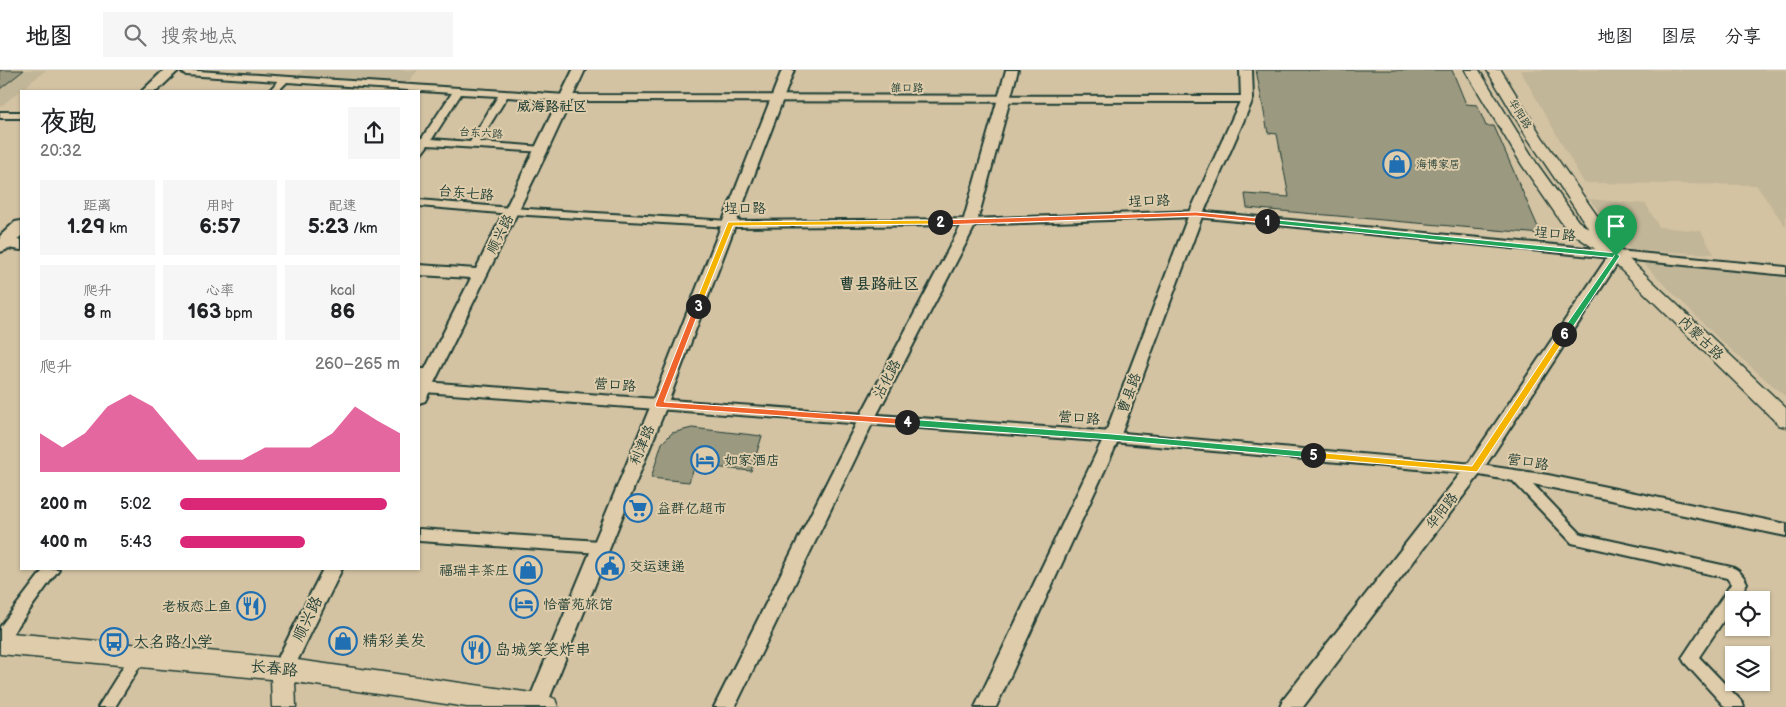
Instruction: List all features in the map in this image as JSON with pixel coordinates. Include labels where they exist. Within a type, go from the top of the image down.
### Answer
[{"type":"main road","name":"华阳路","points":[[1472,70],[1524,156],[1572,225],[1616,256]]},
{"type":"main road","name":"华阳路","points":[[1494,70],[1515,108],[1551,163],[1616,256]]},
{"type":"main road","points":[[152,90],[182,71]]},
{"type":"main road","points":[[166,90],[182,71]]},
{"type":"main road","points":[[6,240],[20,211]]},
{"type":"main road","points":[[6,240],[20,227]]},
{"type":"main road","name":"内蒙古路","points":[[1616,256],[1786,420]]},
{"type":"main road","name":"长春路","points":[[0,643],[283,669],[540,706]]},
{"type":"main road","points":[[283,669],[284,707]]},
{"type":"street","name":"顺兴路","points":[[423,383],[542,150],[579,70]]},
{"type":"street","name":"利津路","points":[[540,706],[600,546],[659,405],[730,224],[745,178],[779,98],[788,70]]},
{"type":"street","name":"沾化路","points":[[724,707],[866,420],[970,222],[1012,70]]},
{"type":"street","name":"曹县路","points":[[985,707],[1112,437],[1196,214],[1247,99],[1246,70]]},
{"type":"street","name":"雒口路","points":[[182,71],[326,82],[365,88],[415,90]]},
{"type":"street","points":[[274,90],[285,79]]},
{"type":"street","points":[[318,90],[326,82]]},
{"type":"street","name":"雒口路","points":[[420,90],[566,98],[1247,99]]},
{"type":"street","points":[[422,141],[458,91]]},
{"type":"street","points":[[473,145],[504,94]]},
{"type":"street","points":[[0,115],[20,116]]},
{"type":"street","name":"台东六路","points":[[422,141],[542,150]]},
{"type":"street","name":"台东七路","points":[[420,203],[511,211]]},
{"type":"street","name":"埕口路","points":[[511,211],[730,224],[970,222],[1196,214],[1786,271]]},
{"type":"street","name":"华阳路","points":[[1290,707],[1474,470],[1616,256]]},
{"type":"street","points":[[420,272],[478,276]]},
{"type":"street","name":"营口路","points":[[423,383],[659,405],[1112,437],[1474,470],[1518,476],[1786,530]]},
{"type":"street","points":[[1518,476],[1577,539],[1731,573],[1740,583],[1690,658],[1736,707]]},
{"type":"street","points":[[420,535],[600,546]]},
{"type":"street","points":[[0,638],[51,570]]},
{"type":"street","name":"顺兴路","points":[[283,669],[332,570]]},
{"type":"street","points":[[106,707],[138,656]]},
{"type":"shaded area","points":[[0,70],[46,70],[20,90],[0,107]]},
{"type":"shaded area","points":[[303,70],[418,70],[406,85],[296,78]]},
{"type":"shaded area","points":[[1520,70],[1786,70],[1786,227],[1756,185],[1584,183]]},
{"type":"shaded area","points":[[1589,199],[1646,204],[1659,227],[1701,231],[1714,254],[1630,250]]},
{"type":"shaded area","points":[[1642,262],[1786,275],[1786,397],[1722,342]]},
{"type":"building","points":[[0,70],[24,70],[0,89]]},
{"type":"building","name":"海博家居","points":[[1256,70],[1452,70],[1466,104],[1477,105],[1486,126],[1494,126],[1541,234],[1247,208],[1245,194],[1289,197],[1277,134],[1268,133]]},
{"type":"building","name":"如家酒店","points":[[692,428],[762,436],[751,471],[695,465],[689,482],[651,478],[662,443],[672,433]]},
{"type":"place","name":"海博家居","points":[[1397,164]]},
{"type":"place","name":"如家酒店","points":[[705,460]]},
{"type":"place","name":"益群亿超市","points":[[638,508]]},
{"type":"place","name":"交运速递","points":[[610,566]]},
{"type":"place","name":"福瑞丰茶庄","points":[[528,570]]},
{"type":"place","name":"恰蕾苑旅馆","points":[[524,604]]},
{"type":"place","name":"老板恋上鱼","points":[[251,606]]},
{"type":"place","name":"精彩美发","points":[[343,641]]},
{"type":"place","name":"大名路小学","points":[[114,642]]},
{"type":"place","name":"岛城笑笑炸串","points":[[476,650]]},
{"type":"district","name":"威海路社区","points":[[552,106]]},
{"type":"district","name":"曹县路社区","points":[[879,284]]},
{"type":"route","points":[[1196,214],[1616,256],[1474,470],[1112,437],[659,405],[730,224],[970,222],[1196,214]]}]
